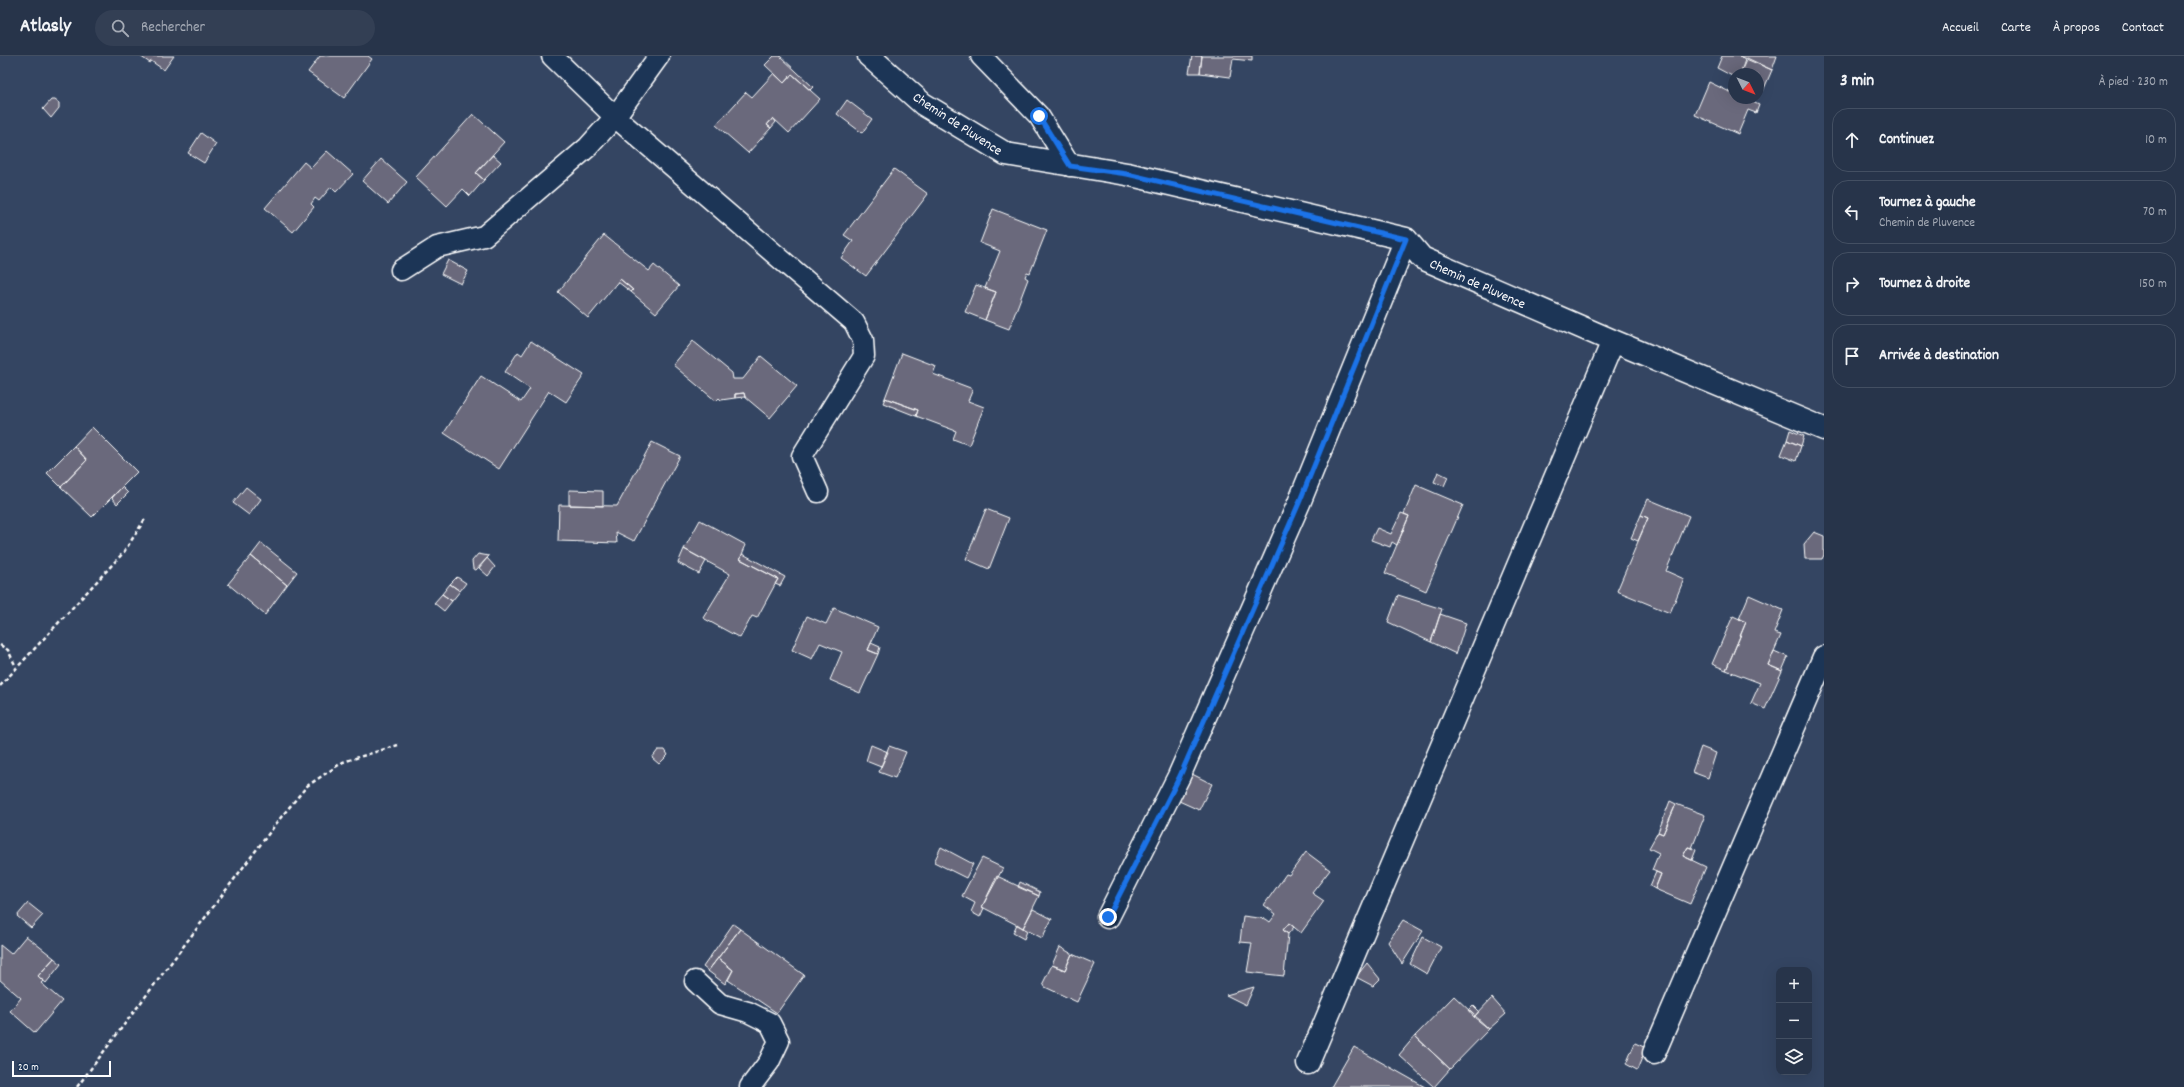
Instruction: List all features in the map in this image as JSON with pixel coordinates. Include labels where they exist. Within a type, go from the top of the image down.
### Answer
[{"type":"street","name":"Chemin de Pluvence","points":[[869,56],[923,104],[1006,154],[1070,166],[1127,174],[1406,239],[1422,258],[1613,341],[1824,429]]},
{"type":"street","points":[[1108,917],[1180,776],[1299,503],[1406,239]]},
{"type":"street","points":[[1308,1063],[1613,341]]},
{"type":"street","points":[[1654,1053],[1824,657]]},
{"type":"lane","points":[[552,56],[615,117],[854,322],[863,340],[864,356],[802,456],[818,492]]},
{"type":"lane","points":[[401,270],[437,247],[484,236],[588,147],[615,117],[659,56]]},
{"type":"lane","points":[[981,56],[1039,116],[1070,166]]},
{"type":"lane","points":[[695,981],[720,1004],[748,1012],[770,1023],[779,1041],[769,1062],[750,1087]]},
{"type":"path","points":[[0,686],[124,552],[145,519]]},
{"type":"path","points":[[0,645],[8,650],[16,667]]},
{"type":"path","points":[[77,1087],[282,816],[308,786],[343,762],[398,745]]},
{"type":"building","points":[[140,56],[174,56],[164,70],[151,61],[150,63]]},
{"type":"building","points":[[320,56],[368,56],[372,59],[344,98],[308,72]]},
{"type":"building","points":[[774,56],[780,56],[813,87],[810,90],[792,74],[784,83],[765,65]]},
{"type":"building","points":[[1192,56],[1202,56],[1200,73],[1189,73]]},
{"type":"building","points":[[1202,56],[1252,56],[1252,61],[1233,59],[1230,77],[1200,73]]},
{"type":"building","points":[[1722,56],[1739,56],[1745,60],[1742,68],[1728,68],[1728,74],[1717,68]]},
{"type":"building","points":[[1739,56],[1777,56],[1772,70]]},
{"type":"building","points":[[1747,58],[1772,70],[1764,89],[1764,68],[1743,68]]},
{"type":"building","points":[[774,73],[784,83],[792,74],[820,99],[789,133],[773,118],[767,125],[771,128],[748,153],[716,125],[746,92],[752,97]]},
{"type":"building","points":[[1709,82],[1728,91],[1728,104],[1759,105],[1756,113],[1748,110],[1738,134],[1695,115]]},
{"type":"building","points":[[51,100],[55,100],[59,103],[59,108],[51,118],[43,109]]},
{"type":"building","points":[[847,100],[872,119],[862,133],[837,114]]},
{"type":"building","points":[[473,114],[504,142],[476,173],[484,180],[470,196],[463,189],[447,206],[416,177]]},
{"type":"building","points":[[773,118],[776,122],[771,128],[767,125]]},
{"type":"building","points":[[201,133],[216,144],[204,163],[188,153]]},
{"type":"building","points":[[327,151],[353,174],[336,192],[331,187],[319,201],[315,198],[311,204],[314,207],[293,232],[265,208],[304,162],[311,168]]},
{"type":"building","points":[[493,155],[501,162],[484,180],[476,173]]},
{"type":"building","points":[[381,159],[407,182],[388,204],[362,181]]},
{"type":"building","points":[[894,169],[928,194],[866,276],[841,258],[853,241],[844,235]]},
{"type":"building","points":[[993,209],[1047,230],[1030,273],[1027,272],[1025,277],[1028,279],[1009,329],[985,320],[996,292],[985,288],[1000,251],[980,243]]},
{"type":"building","points":[[604,235],[649,271],[654,265],[679,286],[656,313],[631,292],[633,290],[620,279],[588,318],[558,292]]},
{"type":"building","points":[[448,260],[468,271],[461,284],[441,274]]},
{"type":"building","points":[[620,279],[633,290],[631,292],[618,282]]},
{"type":"building","points":[[976,285],[996,292],[985,320],[965,312]]},
{"type":"building","points":[[531,341],[584,375],[566,402],[549,391],[499,469],[444,433],[481,376],[521,402],[530,389],[505,372],[518,352],[522,355]]},
{"type":"building","points":[[693,341],[732,373],[733,379],[743,379],[761,356],[797,386],[770,418],[745,397],[744,393],[735,394],[735,398],[721,400],[719,398],[716,401],[673,365]]},
{"type":"building","points":[[902,353],[936,366],[933,374],[973,389],[968,401],[984,407],[969,445],[953,439],[956,431],[916,416],[918,410],[885,398]]},
{"type":"building","points":[[744,393],[745,397],[735,398],[735,394]]},
{"type":"building","points":[[885,398],[918,410],[916,416],[883,403]]},
{"type":"building","points":[[92,427],[137,472],[92,517],[61,487],[87,460],[74,446]]},
{"type":"building","points":[[1790,430],[1804,436],[1801,446],[1787,440]]},
{"type":"building","points":[[1787,440],[1801,446],[1796,461],[1781,455]]},
{"type":"building","points":[[652,442],[680,456],[634,541],[616,532],[617,543],[558,541],[559,505],[617,506]]},
{"type":"building","points":[[74,446],[87,460],[61,487],[47,473]]},
{"type":"building","points":[[1438,472],[1448,477],[1444,486],[1434,482]]},
{"type":"building","points":[[1416,485],[1463,505],[1426,591],[1385,573],[1409,516],[1404,514]]},
{"type":"building","points":[[122,487],[128,493],[117,504],[112,498]]},
{"type":"building","points":[[246,487],[261,499],[249,515],[233,503]]},
{"type":"building","points":[[569,490],[603,491],[603,506],[569,505]]},
{"type":"building","points":[[1648,499],[1689,516],[1666,571],[1684,579],[1670,613],[1617,591],[1648,518],[1641,515]]},
{"type":"building","points":[[986,509],[1009,518],[989,569],[966,559]]},
{"type":"building","points":[[1401,513],[1409,516],[1397,545],[1392,542],[1390,547],[1371,540],[1377,528],[1391,534]]},
{"type":"building","points":[[1641,515],[1648,518],[1638,541],[1631,538]]},
{"type":"building","points":[[700,520],[746,545],[740,559],[778,579],[757,618],[752,616],[740,638],[703,618],[730,574],[684,549]]},
{"type":"building","points":[[1814,532],[1824,536],[1824,555],[1822,559],[1805,559],[1804,544]]},
{"type":"building","points":[[261,543],[297,572],[287,585],[251,556]]},
{"type":"building","points":[[684,549],[706,561],[699,574],[678,563]]},
{"type":"building","points":[[478,554],[489,556],[476,570],[473,569],[472,561]]},
{"type":"building","points":[[743,554],[785,577],[780,586],[775,584],[778,579],[740,559]]},
{"type":"building","points":[[251,556],[287,585],[265,615],[228,584]]},
{"type":"building","points":[[487,558],[495,567],[488,576],[479,568]]},
{"type":"building","points":[[457,577],[466,583],[460,591],[450,584]]},
{"type":"building","points":[[450,584],[460,591],[452,601],[442,594]]},
{"type":"building","points":[[442,594],[452,601],[444,611],[434,603]]},
{"type":"building","points":[[1398,595],[1442,609],[1431,642],[1388,622]]},
{"type":"building","points":[[1749,595],[1783,610],[1774,633],[1781,635],[1768,665],[1782,671],[1765,709],[1751,703],[1760,683],[1726,670],[1746,622],[1739,619]]},
{"type":"building","points":[[834,608],[878,627],[868,650],[878,654],[860,693],[830,680],[842,652],[820,643],[812,659],[792,650],[807,616],[826,624]]},
{"type":"building","points":[[1440,614],[1466,623],[1456,654],[1431,642]]},
{"type":"building","points":[[1733,616],[1746,622],[1726,670],[1712,664]]},
{"type":"building","points":[[871,643],[880,647],[878,654],[868,650]]},
{"type":"building","points":[[1774,651],[1788,657],[1782,671],[1768,665]]},
{"type":"building","points":[[871,745],[888,752],[881,767],[866,761]]},
{"type":"building","points":[[889,746],[906,752],[895,778],[879,772]]},
{"type":"building","points":[[1701,747],[1716,753],[1708,778],[1692,772]]},
{"type":"building","points":[[658,750],[665,750],[668,755],[659,764],[652,758]]},
{"type":"building","points":[[1192,774],[1212,784],[1199,810],[1179,801]]},
{"type":"building","points":[[1670,801],[1676,804],[1663,834],[1658,832]]},
{"type":"building","points":[[1676,804],[1705,815],[1692,848],[1688,847],[1683,856],[1706,867],[1690,904],[1655,889],[1661,874],[1652,870],[1659,853],[1649,848],[1658,832],[1663,834]]},
{"type":"building","points":[[941,847],[973,864],[966,878],[934,862]]},
{"type":"building","points":[[1688,847],[1696,850],[1692,860],[1683,856]]},
{"type":"building","points":[[1306,852],[1330,870],[1312,893],[1324,901],[1301,933],[1289,923],[1283,930],[1288,934],[1284,976],[1247,972],[1252,943],[1240,942],[1243,916],[1266,919],[1270,922],[1276,914],[1264,905],[1286,874],[1289,875]]},
{"type":"building","points":[[982,858],[1003,868],[982,907],[984,908],[980,917],[971,912],[975,903],[962,896]]},
{"type":"building","points":[[1656,872],[1661,874],[1655,889],[1650,886]]},
{"type":"building","points":[[997,876],[1039,896],[1023,928],[982,907]]},
{"type":"building","points":[[1020,882],[1040,892],[1039,896],[1018,887]]},
{"type":"building","points":[[28,903],[43,915],[31,928],[17,916]]},
{"type":"building","points":[[1033,909],[1052,919],[1042,938],[1023,928]]},
{"type":"building","points":[[1403,920],[1423,931],[1402,964],[1388,942]]},
{"type":"building","points":[[1289,923],[1294,927],[1288,934],[1283,930]]},
{"type":"building","points":[[733,924],[740,929],[708,971],[703,967]]},
{"type":"building","points":[[1017,924],[1027,931],[1024,939],[1013,933]]},
{"type":"building","points":[[740,929],[804,975],[777,1013],[728,980],[733,970],[718,958]]},
{"type":"building","points":[[26,936],[54,958],[38,976],[43,981],[41,983],[62,1001],[35,1033],[10,1011],[21,998],[0,980],[0,945],[11,954]]},
{"type":"building","points":[[1423,937],[1441,947],[1427,974],[1410,964]]},
{"type":"building","points":[[1060,947],[1072,954],[1065,970],[1052,965]]},
{"type":"building","points":[[1072,954],[1095,964],[1077,1002],[1045,987],[1043,983],[1052,965],[1065,970]]},
{"type":"building","points":[[54,958],[61,964],[46,983],[38,976]]},
{"type":"building","points":[[718,958],[733,970],[725,984],[708,971]]},
{"type":"building","points":[[1367,963],[1380,979],[1373,986],[1356,977]]},
{"type":"building","points":[[1254,987],[1246,1005],[1226,995]]},
{"type":"building","points":[[1454,996],[1489,1029],[1450,1069],[1415,1036]]},
{"type":"building","points":[[1492,998],[1506,1014],[1489,1029],[1474,1017]]},
{"type":"building","points":[[1473,1005],[1479,1011],[1474,1017],[1468,1010]]},
{"type":"building","points":[[1415,1036],[1450,1069],[1434,1087],[1399,1055]]},
{"type":"building","points":[[1635,1043],[1646,1048],[1637,1070],[1626,1064]]},
{"type":"building","points":[[1354,1047],[1425,1087],[1331,1087]]},
{"type":"route","points":[[1039,116],[1070,166],[1127,174],[1406,239],[1299,503],[1180,776],[1108,917]]}]
